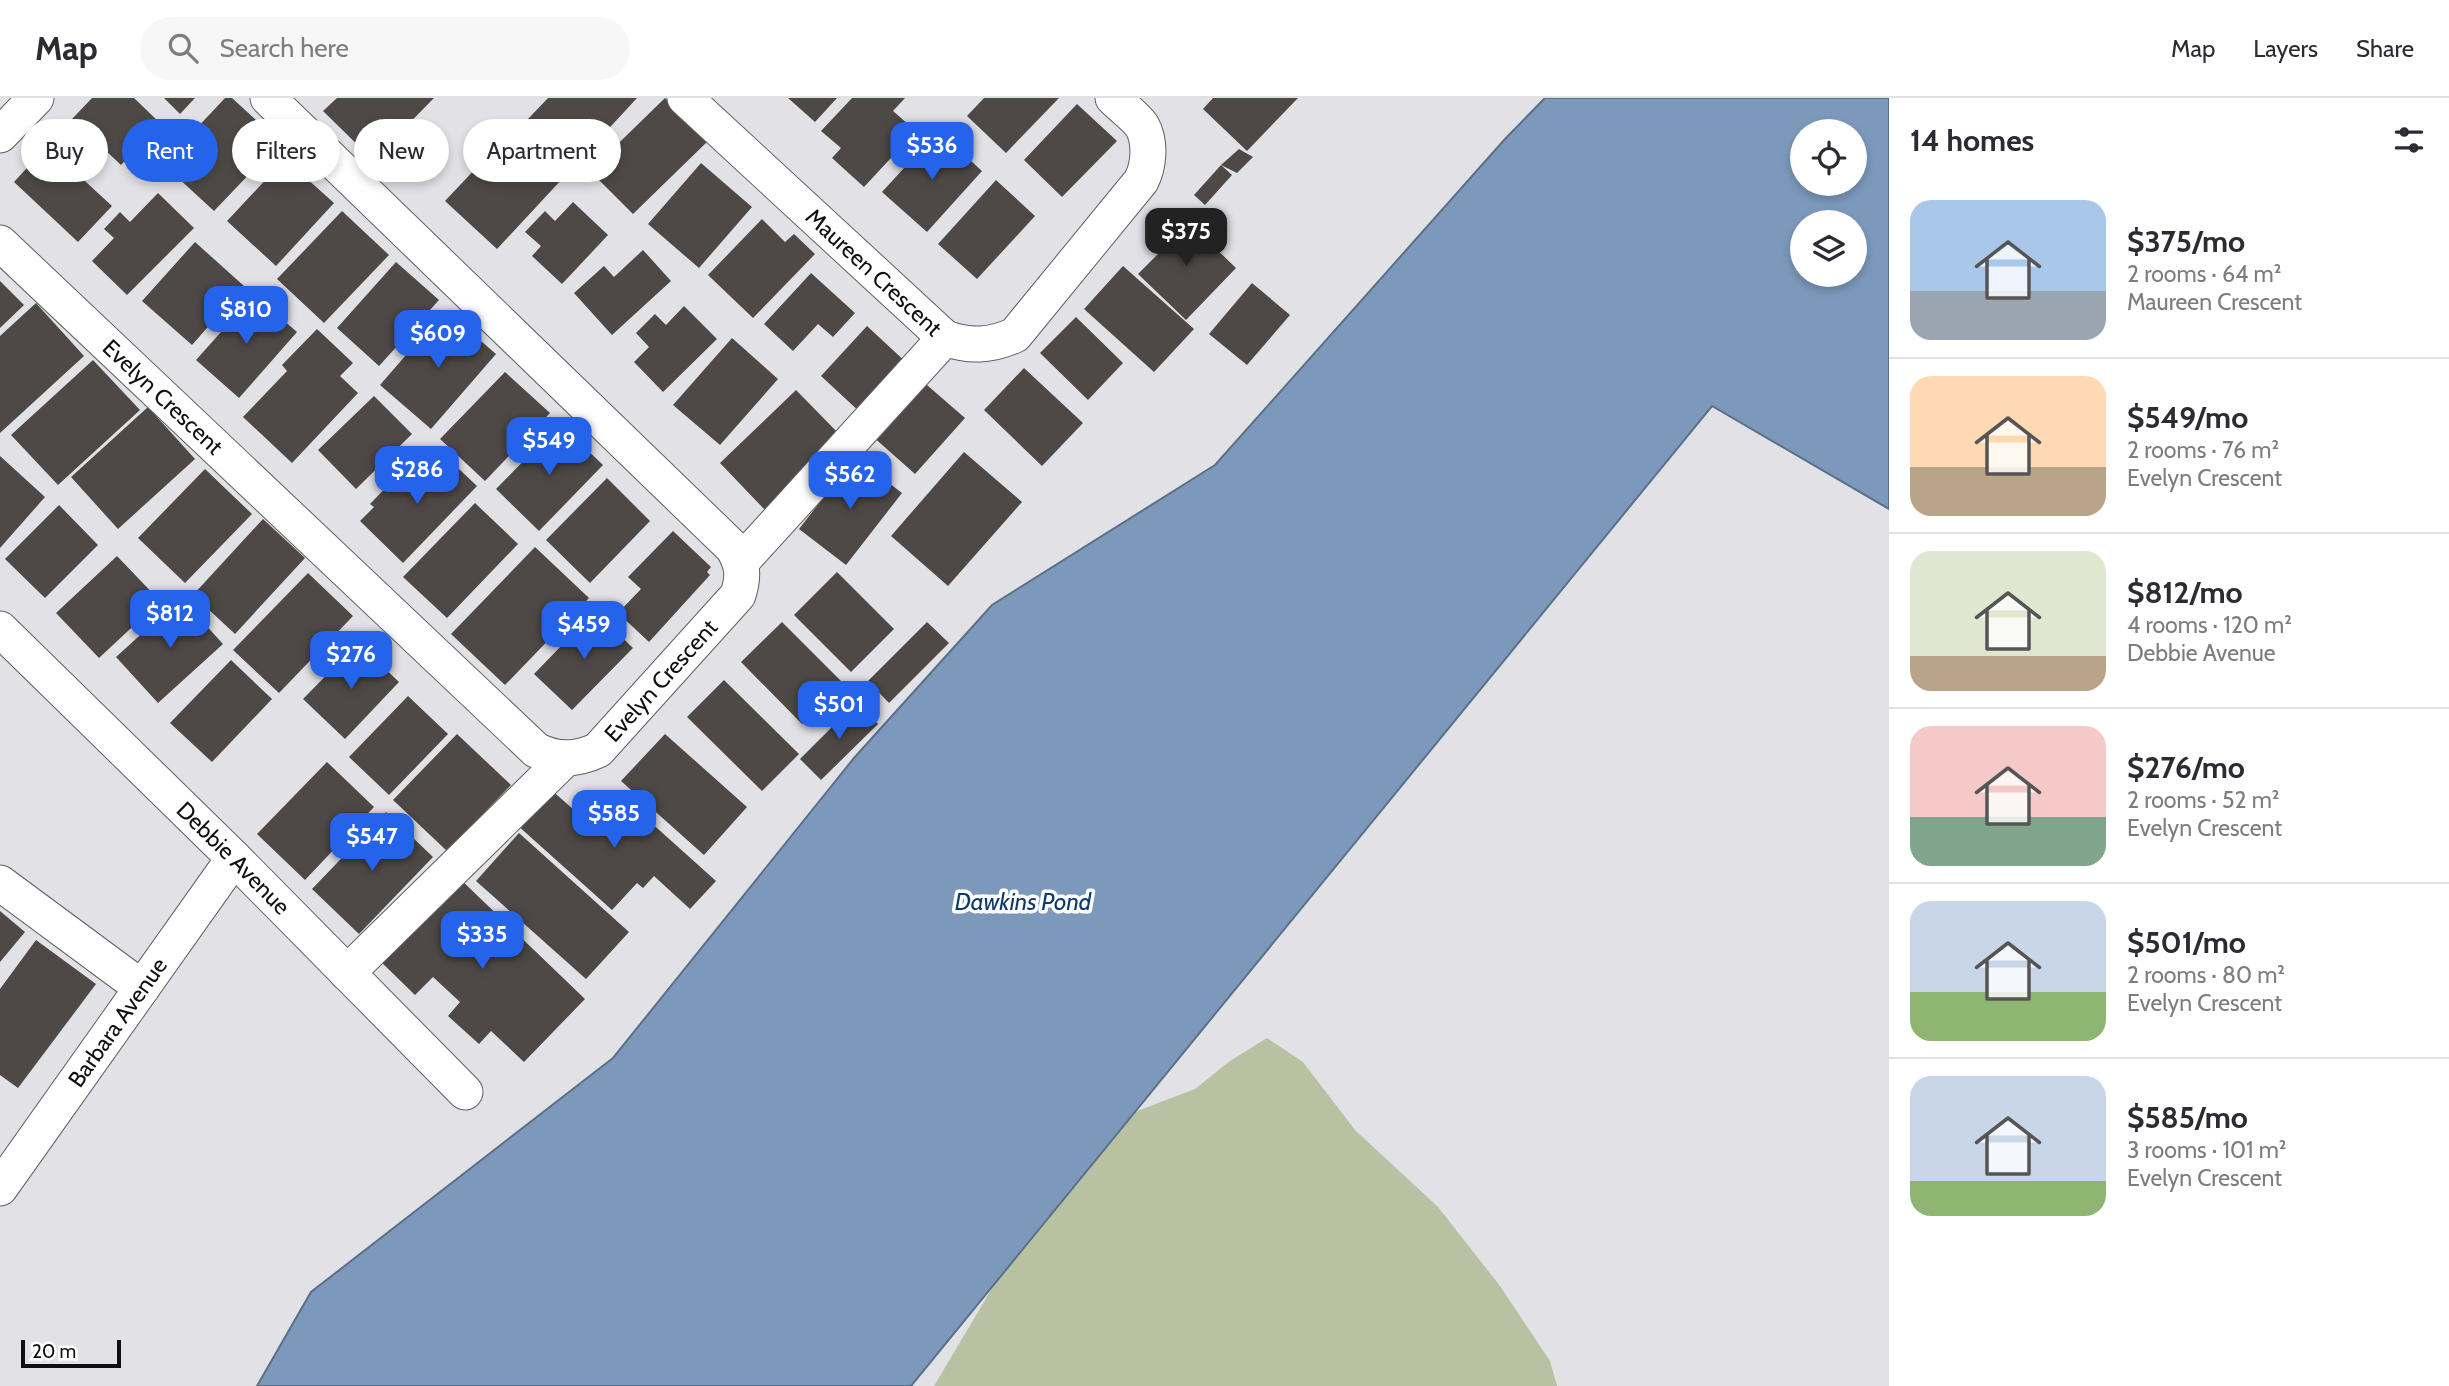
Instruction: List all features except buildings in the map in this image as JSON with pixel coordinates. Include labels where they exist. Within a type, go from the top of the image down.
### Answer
[{"type":"street","points":[[0,135],[36,98]]},
{"type":"street","points":[[268,98],[733,548],[741,562],[945,338]]},
{"type":"street","name":"Maureen Crescent","points":[[685,98],[945,338],[961,345],[999,342],[1015,335],[1141,181],[1147,170],[1147,139],[1141,125],[1113,98]]},
{"type":"street","name":"Evelyn Crescent","points":[[0,243],[536,750],[548,756],[584,756],[598,750],[728,609],[741,587],[741,562]]},
{"type":"street","name":"Debbie Avenue","points":[[0,629],[234,858],[465,1092]]},
{"type":"street","points":[[347,973],[566,758]]},
{"type":"street","name":"Barbara Avenue","points":[[0,1188],[234,858]]},
{"type":"street","points":[[0,883],[142,988]]},
{"type":"green space","points":[[1267,1038],[1303,1062],[1355,1130],[1438,1207],[1500,1286],[1550,1361],[1557,1386],[934,1386],[994,1285],[1041,1198],[1102,1131],[1140,1110],[1195,1089],[1230,1061]]},
{"type":"water","name":"Dawkins Pond","points":[[1545,98],[1889,98],[1889,509],[1712,406],[911,1386],[257,1386],[311,1292],[613,1058],[854,758],[992,605],[1215,465],[1505,139]]}]
